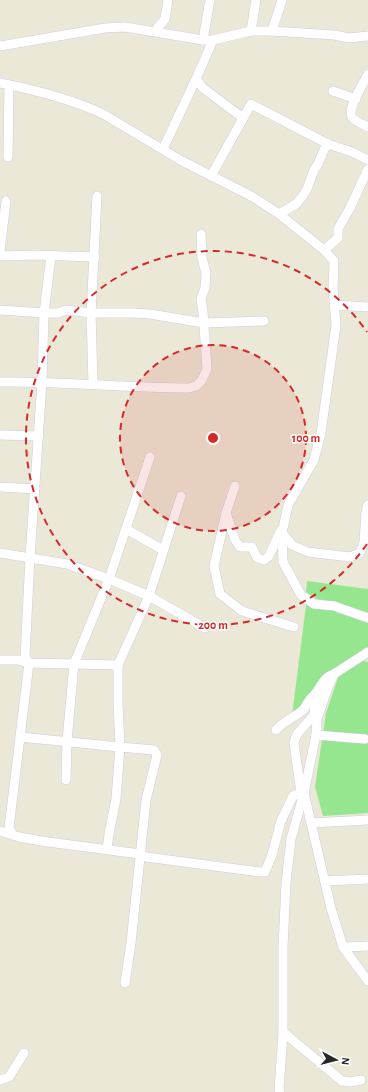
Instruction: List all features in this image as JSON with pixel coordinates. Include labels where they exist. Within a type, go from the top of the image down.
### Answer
[{"type":"street","points":[[155,31],[165,19],[168,0]]},
{"type":"street","points":[[203,40],[210,0]]},
{"type":"street","points":[[251,31],[256,0]]},
{"type":"street","points":[[272,31],[282,0]]},
{"type":"street","points":[[0,46],[105,28],[125,27],[203,40],[213,40],[251,31],[334,35],[350,38],[368,36]]},
{"type":"street","points":[[163,149],[213,40]]},
{"type":"street","points":[[368,74],[351,110],[352,117],[368,127]]},
{"type":"street","points":[[196,79],[203,88],[242,118]]},
{"type":"street","points":[[8,157],[5,84],[41,93],[89,108],[210,176],[252,197],[279,214],[324,250],[334,261],[333,288],[336,325],[321,433],[314,460],[288,505],[282,530],[269,556],[264,560],[257,558],[252,547],[240,547],[234,540],[226,513]]},
{"type":"street","points":[[333,91],[356,99]]},
{"type":"street","points":[[210,176],[251,104],[327,143],[352,152],[368,160]]},
{"type":"street","points":[[279,214],[296,204],[302,197],[327,143]]},
{"type":"street","points":[[324,250],[338,238],[338,229],[350,208],[368,169]]},
{"type":"street","points":[[93,384],[91,313],[97,196]]},
{"type":"street","points":[[0,251],[6,201]]},
{"type":"street","points":[[0,382],[93,384],[145,388],[189,388],[196,386],[202,380],[207,368],[201,299],[206,273],[202,258],[202,234]]},
{"type":"street","points":[[0,256],[35,255],[95,257]]},
{"type":"street","points":[[12,835],[9,828],[29,663],[25,657],[30,557],[39,436],[44,313],[52,256]]},
{"type":"street","points":[[335,305],[368,307]]},
{"type":"street","points":[[0,310],[44,313],[66,310],[91,313],[150,314],[204,323],[264,321]]},
{"type":"street","points":[[0,435],[39,436]]},
{"type":"street","points":[[66,780],[67,742],[74,664],[109,579],[150,457]]},
{"type":"street","points":[[236,486],[226,513],[214,566],[220,594],[242,611],[294,627]]},
{"type":"street","points":[[0,487],[35,489]]},
{"type":"street","points":[[107,849],[116,799],[120,747],[118,665],[149,596],[181,496]]},
{"type":"street","points":[[282,530],[292,544],[308,552],[350,557],[360,553],[364,542],[366,512],[368,505]]},
{"type":"street","points":[[126,529],[164,550]]},
{"type":"street","points":[[282,530],[283,562],[301,595],[314,604],[334,606],[368,618]]},
{"type":"street","points":[[0,554],[30,557],[67,564],[109,579],[149,596],[205,628]]},
{"type":"street","points":[[368,652],[322,682],[316,694],[314,715],[297,734],[294,743],[302,793],[326,881],[331,908],[343,947],[368,981]]},
{"type":"street","points":[[0,660],[17,660],[29,663],[118,665]]},
{"type":"street","points":[[280,1092],[283,1032],[283,947],[286,882],[291,840],[302,800],[302,793],[316,735],[317,719],[334,674]]},
{"type":"street","points":[[276,730],[304,709],[309,700],[316,694]]},
{"type":"street","points":[[316,735],[365,739]]},
{"type":"street","points":[[20,737],[154,750],[157,755],[146,800],[125,983]]},
{"type":"street","points":[[0,831],[19,837],[48,842],[140,854],[146,857],[198,865],[265,872],[272,855],[281,821],[293,796],[302,793]]},
{"type":"street","points":[[311,823],[368,820]]},
{"type":"street","points":[[326,881],[368,879]]},
{"type":"street","points":[[343,947],[368,946]]},
{"type":"street","points":[[283,1032],[342,1081],[350,1082],[361,1080]]},
{"type":"street","points":[[0,1080],[9,1077],[24,1053]]},
{"type":"green space","points":[[307,581],[368,589],[368,613],[337,603],[317,599],[306,592]]},
{"type":"green space","points":[[307,597],[368,617],[368,649],[292,716]]},
{"type":"green space","points":[[359,660],[368,662],[368,813],[323,816],[315,787],[326,713],[340,672]]}]
